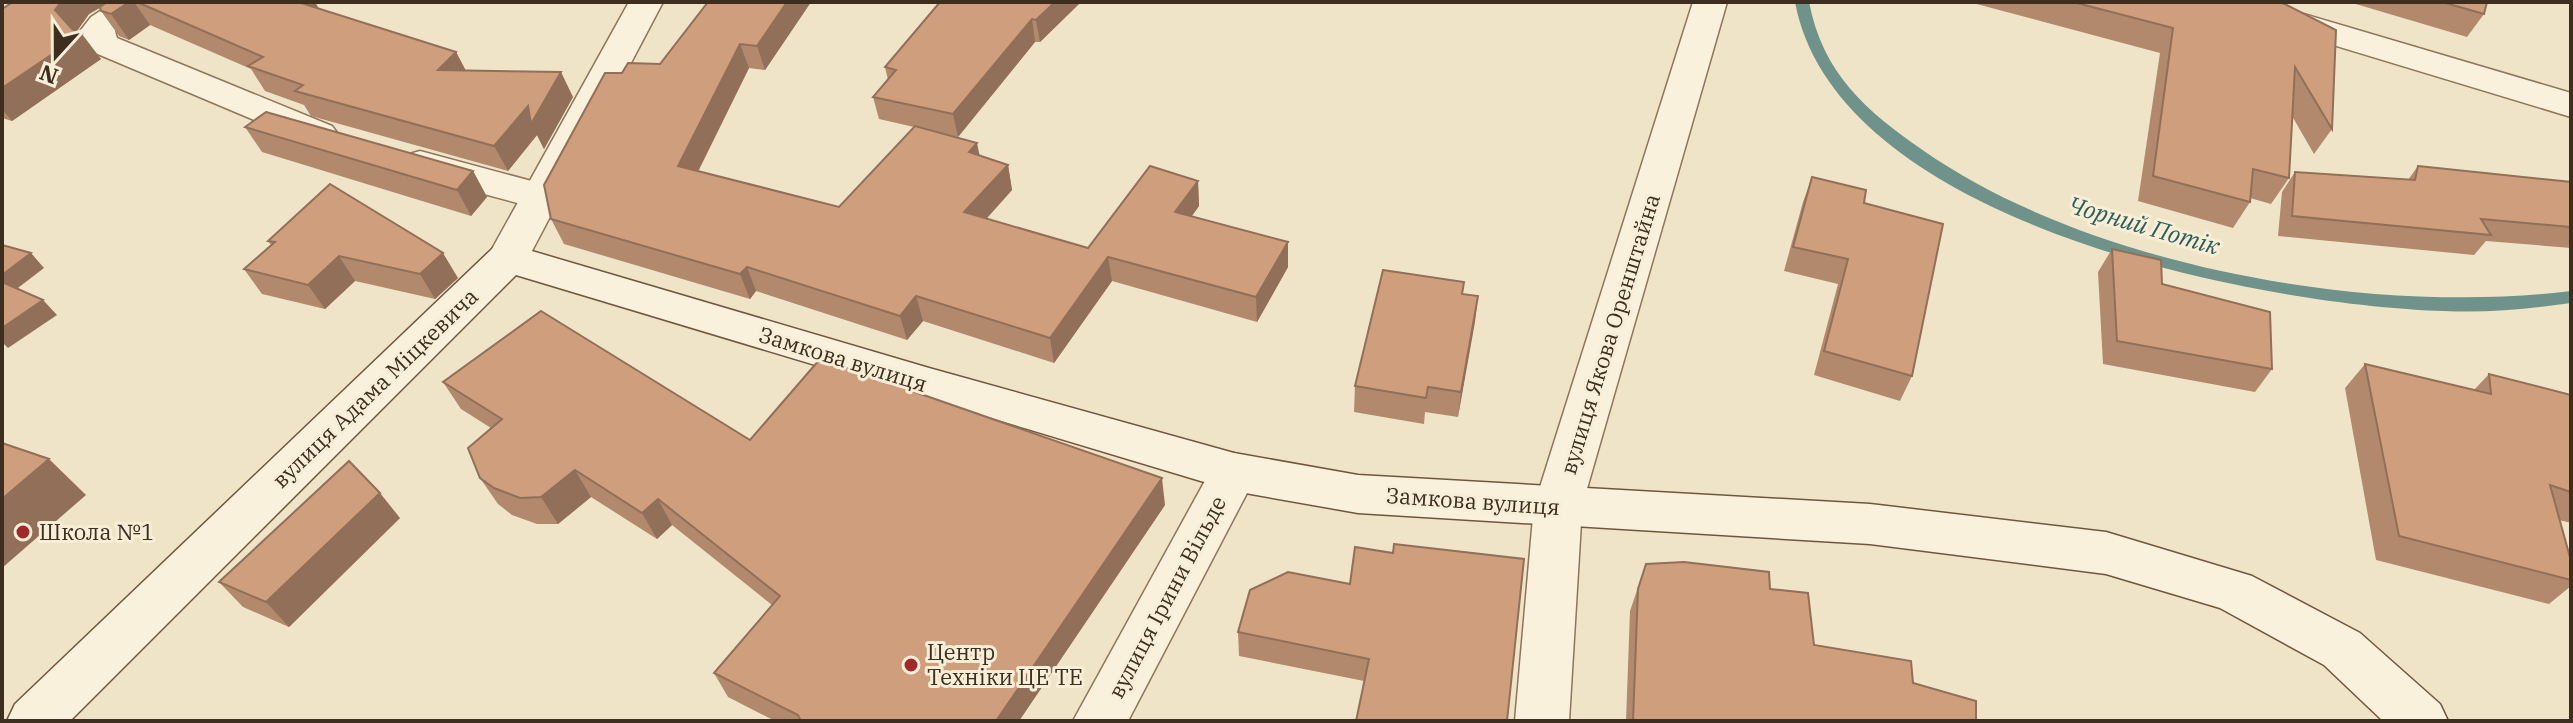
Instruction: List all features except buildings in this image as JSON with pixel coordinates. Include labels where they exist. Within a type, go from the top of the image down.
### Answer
[{"type":"street","points":[[137,2],[103,24],[94,35],[105,45],[302,129],[540,196]]},
{"type":"street","name":"вулиця Адама Міцкевича","points":[[34,721],[508,258],[646,2]]},
{"type":"street","name":"вулиця Якова Оренштайна","points":[[1542,721],[1558,506],[1710,2]]},
{"type":"street","points":[[2226,2],[2571,105]]},
{"type":"street","name":"Замкова вулиця","points":[[508,258],[914,381],[1234,472],[1358,494],[1870,524],[2106,553],[2247,598],[2342,649],[2421,721]]},
{"type":"street","name":"вулиця Ірини Вільде","points":[[1100,721],[1234,472]]},
{"type":"waterway","name":"Чорний Потік","points":[[1802,2],[1810,33],[1825,64],[1844,93],[1866,117],[1930,163],[2024,216],[2145,257],[2294,290],[2445,305],[2513,305],[2571,297]]},
{"type":"place","name":"Школа №1","points":[[23,532]]},
{"type":"place","name":"Центр Техніки ЦЕ ТЕ","points":[[911,665]]}]
